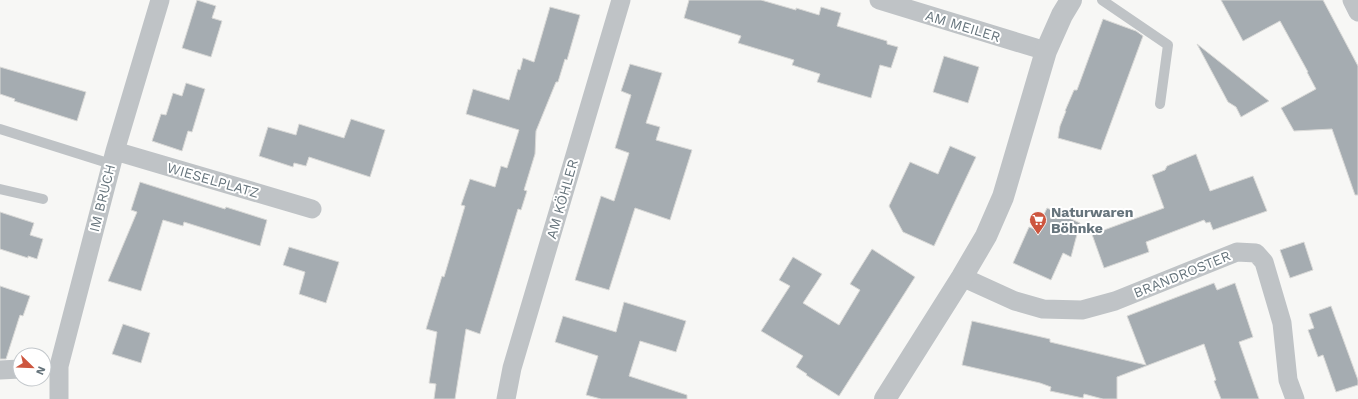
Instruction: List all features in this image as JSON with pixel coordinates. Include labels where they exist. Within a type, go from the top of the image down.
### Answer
[{"type":"street","name":"IM BRUCH","points":[[59,399],[52,366],[160,0]]},
{"type":"street","name":"AM KÖHLER","points":[[506,399],[514,360],[621,0]]},
{"type":"street","name":"AM MEILER","points":[[880,0],[1046,51]]},
{"type":"street","points":[[885,399],[986,236],[1003,197],[1046,51],[1062,15],[1071,0]]},
{"type":"street","points":[[1352,0],[1358,12]]},
{"type":"street","name":"WIESELPLATZ","points":[[113,157],[312,209]]},
{"type":"street","name":"BRANDROSTER","points":[[962,277],[1015,301],[1044,309],[1082,310],[1114,301],[1237,252],[1256,253],[1264,262],[1282,323],[1288,380],[1295,399]]},
{"type":"street","points":[[0,370],[12,369]]},
{"type":"lane","points":[[1102,0],[1168,46],[1160,104]]},
{"type":"lane","points":[[0,129],[113,157]]},
{"type":"lane","points":[[0,189],[43,199]]},
{"type":"building","points":[[197,0],[216,6],[212,18],[222,21],[211,57],[182,48]]},
{"type":"building","points":[[689,0],[761,0],[819,15],[821,7],[841,13],[837,26],[887,41],[887,44],[898,47],[891,68],[880,65],[871,98],[817,82],[820,74],[792,65],[794,60],[738,43],[741,36],[684,18]]},
{"type":"building","points":[[1221,0],[1323,0],[1358,66],[1358,195],[1355,195],[1332,129],[1294,131],[1281,108],[1316,89],[1280,21],[1243,41]]},
{"type":"building","points":[[550,7],[580,15],[567,60],[565,59],[558,82],[556,82],[536,131],[535,154],[524,190],[527,191],[521,210],[518,209],[480,334],[466,329],[455,399],[434,399],[436,384],[429,383],[437,332],[426,329],[442,276],[444,277],[465,206],[461,205],[470,179],[495,187],[501,166],[507,168],[519,130],[466,114],[473,89],[509,100],[518,69],[520,70],[523,58],[534,62]]},
{"type":"building","points":[[1103,19],[1136,31],[1143,36],[1101,150],[1058,138],[1065,111],[1074,90],[1077,90]]},
{"type":"building","points":[[1197,44],[1269,101],[1241,117],[1236,107],[1228,102]]},
{"type":"building","points":[[944,56],[979,67],[968,103],[933,92]]},
{"type":"building","points":[[630,64],[662,73],[646,123],[660,127],[656,140],[692,150],[670,220],[635,208],[609,290],[575,280],[601,196],[614,201],[629,153],[615,148],[631,95],[621,91]]},
{"type":"building","points":[[0,67],[86,92],[77,121],[14,101],[15,99],[0,94]]},
{"type":"building","points":[[186,83],[205,89],[192,132],[188,131],[182,151],[152,141],[161,114],[166,115],[173,93],[182,96]]},
{"type":"building","points":[[351,119],[385,130],[370,177],[309,157],[306,166],[294,163],[293,167],[259,156],[268,127],[296,135],[299,124],[344,138]]},
{"type":"building","points":[[950,146],[976,157],[934,246],[903,232],[889,206],[910,162],[938,174]]},
{"type":"building","points":[[1196,154],[1210,191],[1253,176],[1267,211],[1213,230],[1210,222],[1206,223],[1204,220],[1146,242],[1149,252],[1104,268],[1089,226],[1104,230],[1164,208],[1152,175],[1165,170],[1167,166]]},
{"type":"building","points":[[140,182],[225,209],[226,207],[267,220],[260,246],[184,222],[183,226],[163,220],[141,291],[108,281],[137,212],[131,210]]},
{"type":"building","points":[[1047,208],[1080,223],[1071,257],[1063,253],[1051,280],[1013,263],[1029,227],[1037,230]]},
{"type":"building","points":[[0,212],[34,223],[30,235],[43,239],[37,259],[28,256],[28,258],[0,249]]},
{"type":"building","points":[[1304,242],[1313,270],[1290,278],[1280,250]]},
{"type":"building","points":[[289,247],[339,262],[326,303],[299,294],[305,272],[283,265]]},
{"type":"building","points":[[872,249],[915,277],[839,396],[796,367],[803,356],[761,331],[790,286],[779,280],[793,257],[822,274],[803,303],[839,325],[860,290],[850,284]]},
{"type":"building","points":[[1214,283],[1217,290],[1235,283],[1253,337],[1239,342],[1259,399],[1221,399],[1214,381],[1216,380],[1204,344],[1117,377],[1117,399],[1103,399],[1084,394],[1083,398],[1050,391],[1051,387],[1040,383],[962,365],[972,321],[1050,339],[1050,342],[1146,365],[1127,316]]},
{"type":"building","points":[[0,286],[30,296],[23,316],[20,315],[6,359],[0,359]]},
{"type":"building","points":[[624,302],[686,321],[676,352],[640,341],[629,376],[687,395],[687,399],[601,399],[586,395],[598,356],[555,342],[563,316],[616,332]]},
{"type":"building","points":[[1331,306],[1358,380],[1358,385],[1336,392],[1323,355],[1318,357],[1308,330],[1314,328],[1309,314]]},
{"type":"building","points":[[123,324],[150,333],[141,363],[112,354]]},
{"type":"place","name":"Naturwaren Böhnke","points":[[1038,235]]}]
